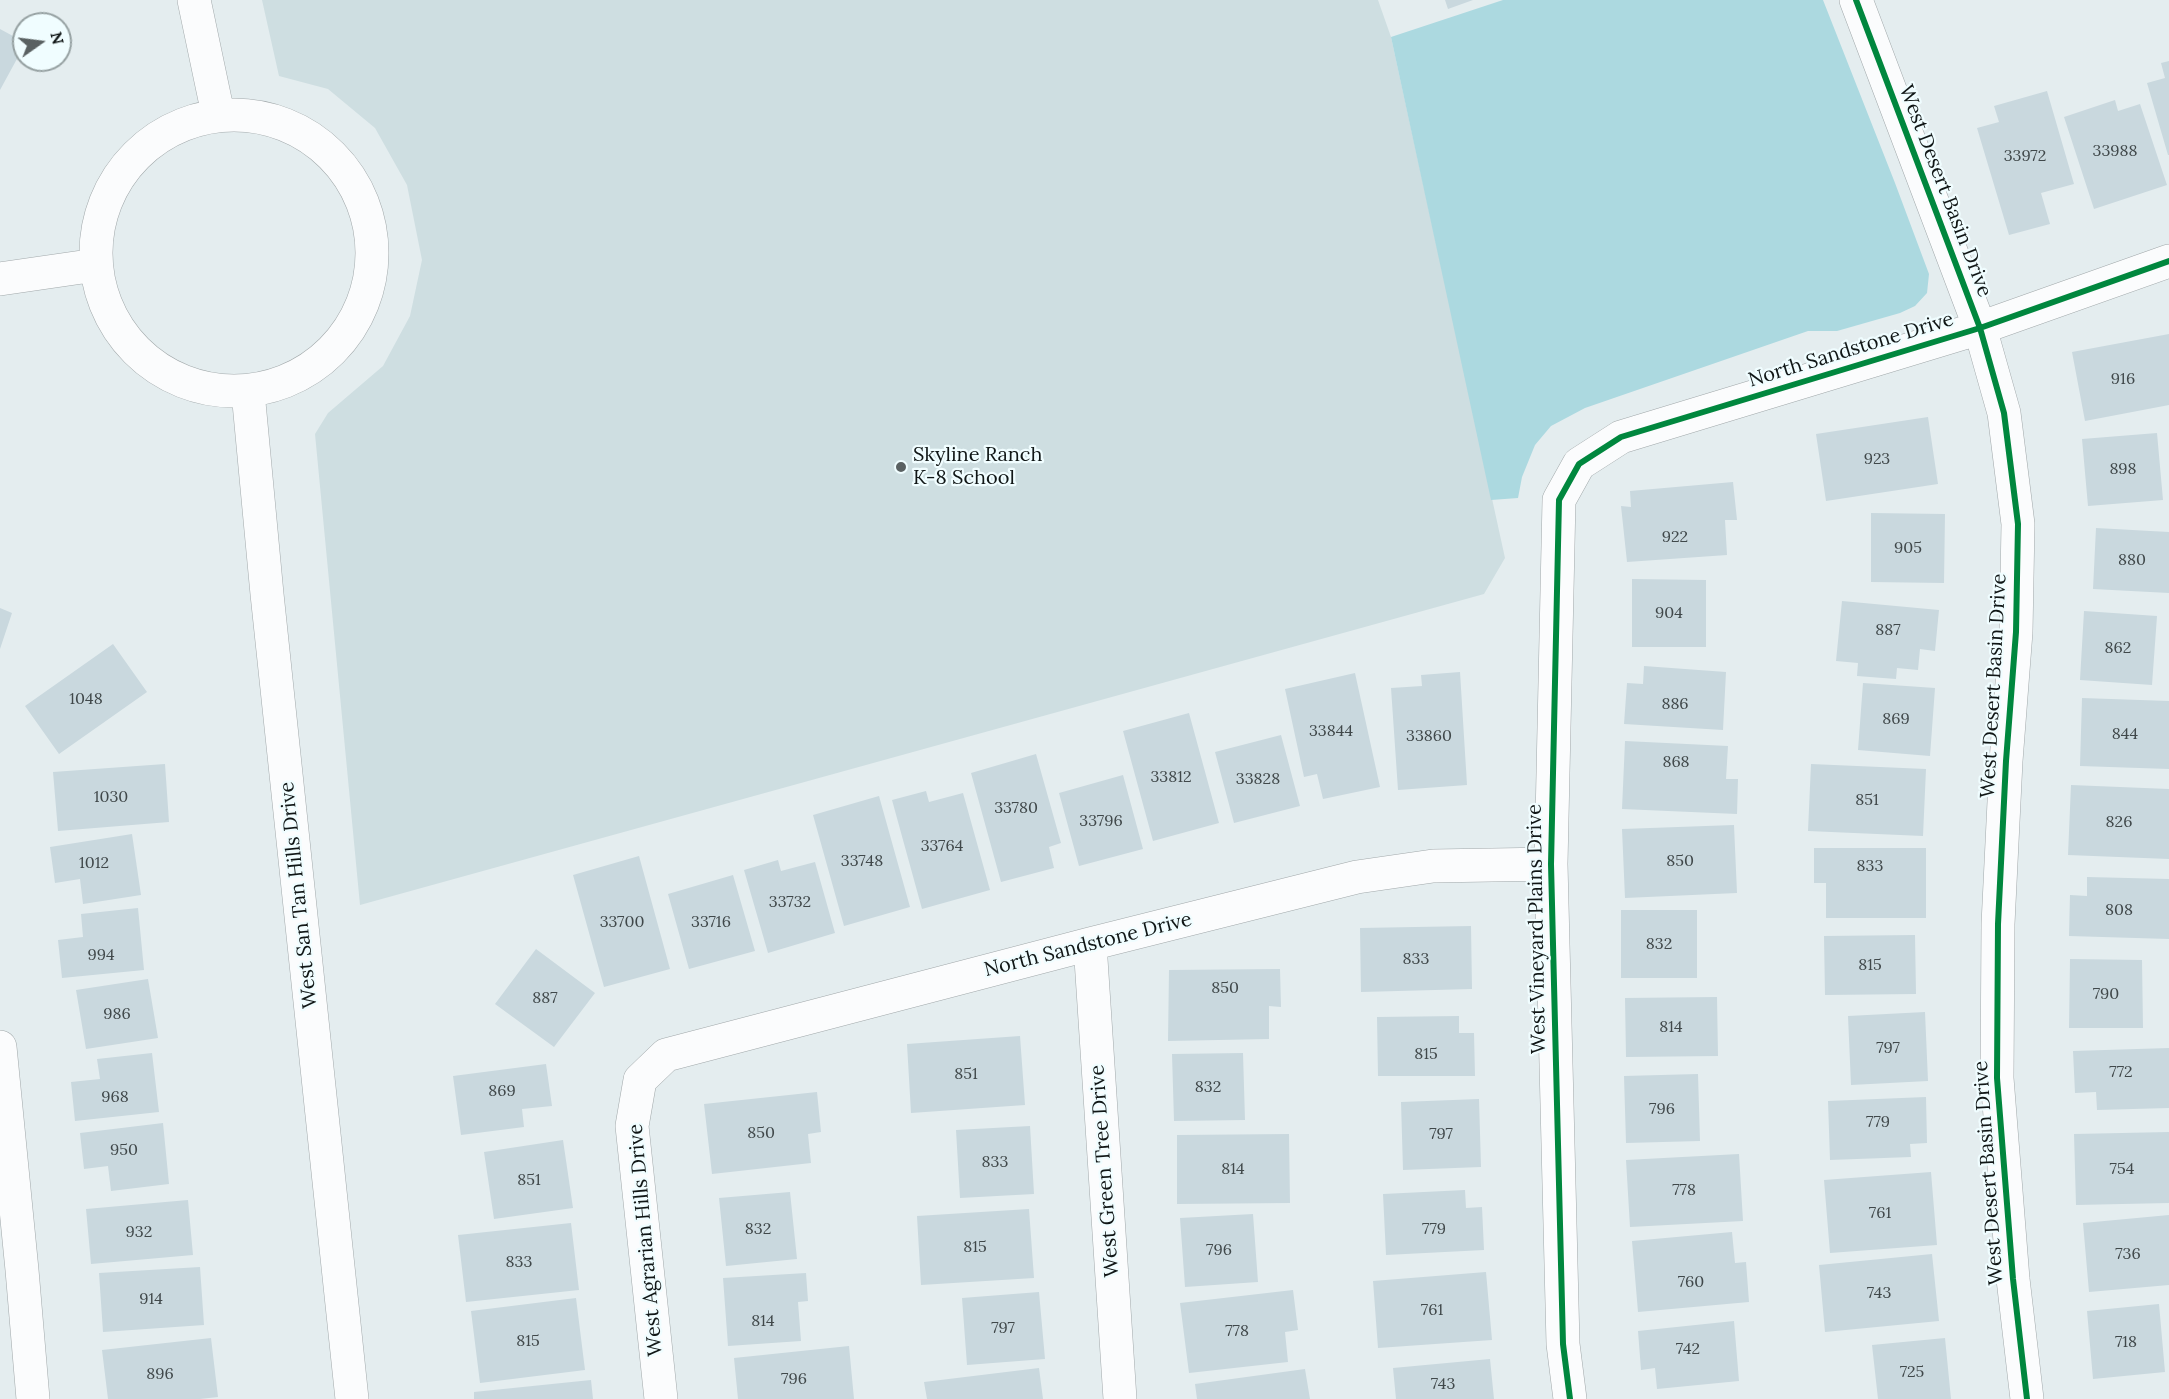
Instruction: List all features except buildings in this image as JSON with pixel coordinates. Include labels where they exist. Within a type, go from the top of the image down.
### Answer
[{"type":"street","points":[[194,0],[218,114]]},
{"type":"street","name":"West Desert Basin Drive","points":[[1856,0],[1980,328],[2004,413],[2018,525],[2016,632],[2006,761],[1998,924],[1997,1078],[2013,1279],[2027,1399]]},
{"type":"street","points":[[218,114],[261,116],[302,132],[336,159],[360,196],[372,238],[369,282],[354,322],[327,356],[290,380],[248,392],[205,389],[163,373],[129,345],[106,308],[96,265],[98,222],[114,182],[141,149],[176,126],[218,114]]},
{"type":"street","name":"North Sandstone Drive","points":[[1579,464],[1621,437],[1980,328],[2169,261]]},
{"type":"street","points":[[0,279],[96,265]]},
{"type":"street","name":"West San Tan Hills Drive","points":[[248,392],[267,594],[352,1399]]},
{"type":"street","name":"West Vineyard Plains Drive","points":[[1570,1399],[1563,1344],[1551,864],[1559,500],[1579,464]]},
{"type":"street","name":"North Sandstone Drive","points":[[640,1080],[666,1055],[1357,877],[1433,866],[1551,864]]},
{"type":"street","name":"West Green Tree Drive","points":[[1090,944],[1120,1399]]},
{"type":"street","points":[[0,1047],[33,1399]]},
{"type":"street","name":"West Agrarian Hills Drive","points":[[640,1080],[632,1126],[661,1399]]},
{"type":"shaded area","name":"Skyline Ranch K-8 School","points":[[262,0],[1378,0],[1391,37],[1505,558],[1484,594],[360,905],[315,434],[328,413],[383,366],[410,316],[422,260],[407,185],[375,128],[328,89],[279,76]]},
{"type":"shaded area","points":[[1503,0],[1823,0],[1929,274],[1927,293],[1915,306],[1900,313],[1837,331],[1808,331],[1585,408],[1551,426],[1535,445],[1522,477],[1518,498],[1491,500],[1391,37]]},
{"type":"cycle path","points":[[1856,0],[1980,328],[2004,413],[2018,524],[2016,632],[2006,761],[1998,924],[1997,1078],[2013,1279],[2027,1399]]},
{"type":"cycle path","points":[[1570,1399],[1563,1344],[1551,864],[1559,500],[1579,464],[1621,437],[1980,328],[2169,261]]},
{"type":"place","name":"Skyline Ranch K-8 School","points":[[901,467]]}]
